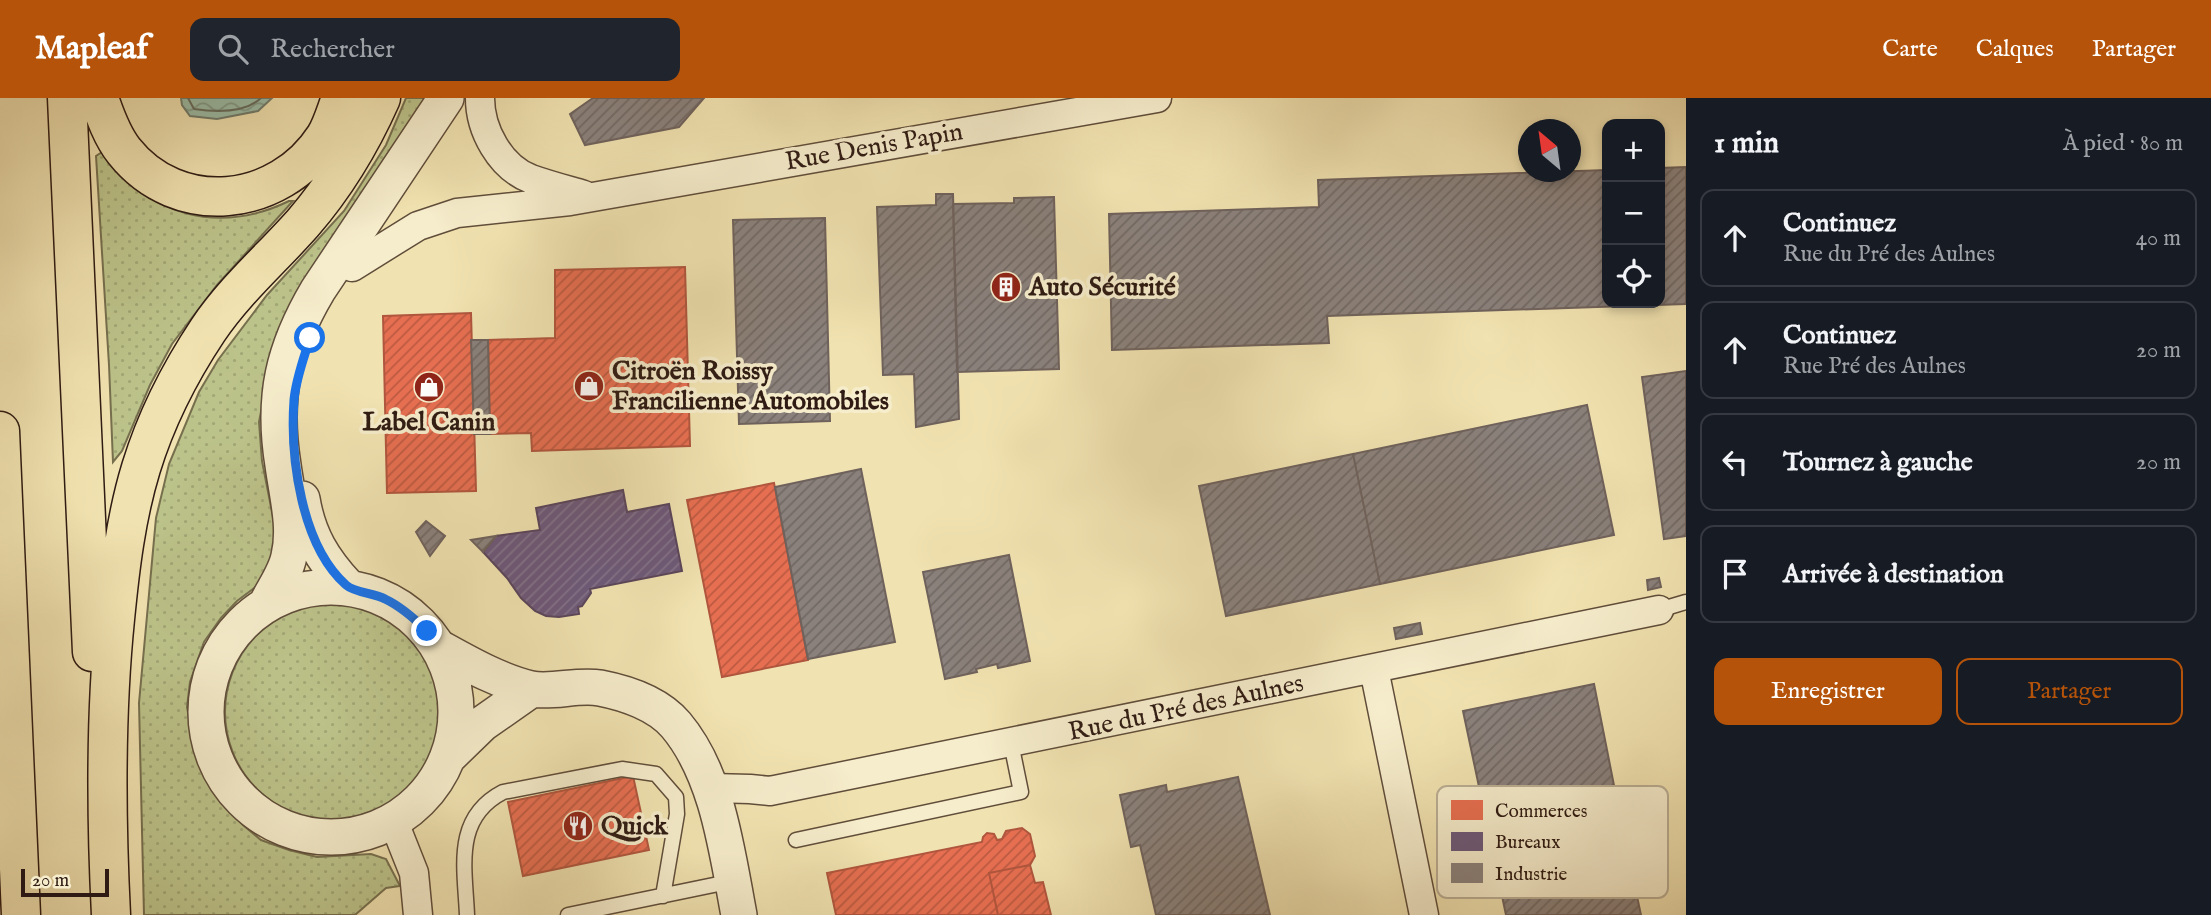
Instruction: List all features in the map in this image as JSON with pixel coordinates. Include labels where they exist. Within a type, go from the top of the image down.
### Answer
[{"type":"highway","points":[[68,98],[97,760],[106,825]]},
{"type":"highway","points":[[99,98],[116,139],[132,159],[152,176],[191,192],[231,197],[269,186],[303,163],[326,135],[341,98]]},
{"type":"highway","points":[[111,915],[106,825],[109,706],[116,609],[128,522],[141,467],[162,412],[202,339],[233,298],[324,197],[351,158],[382,98]]},
{"type":"highway","points":[[0,431],[21,915]]},
{"type":"street","points":[[266,605],[289,559],[292,535],[278,427],[282,379],[292,341],[318,290],[446,98]]},
{"type":"street","points":[[348,587],[326,562],[311,533],[305,512],[295,455],[294,401],[297,379],[319,317],[343,277],[469,98]]},
{"type":"street","name":"Rue Denis Papin","points":[[480,98],[489,138],[509,164],[528,178],[590,197]]},
{"type":"street","name":"Rue Denis Papin","points":[[352,267],[394,239],[440,218],[483,209],[570,201],[1075,105],[1157,98]]},
{"type":"street","points":[[348,587],[367,592],[400,608],[421,625],[438,647],[451,675],[456,706],[453,742],[437,779],[421,798],[393,820],[371,830],[347,836],[299,833],[255,812],[237,795],[223,776],[207,730],[205,706],[209,681],[217,659],[230,638],[246,620],[266,605],[305,589],[348,587]]},
{"type":"street","name":"Rue du Pré des Aulnes","points":[[712,788],[770,791],[1658,610]]},
{"type":"street","points":[[438,647],[489,674],[532,689],[597,687],[627,695],[654,708],[675,723],[697,756],[712,788],[739,915]]},
{"type":"street","points":[[1374,670],[1424,915]]},
{"type":"street","points":[[448,757],[482,724],[532,689]]},
{"type":"street","points":[[393,820],[414,873],[418,915]]},
{"type":"lane","points":[[1658,610],[1686,602]]},
{"type":"lane","points":[[796,840],[1021,792],[1011,743]]},
{"type":"lane","points":[[467,915],[464,849],[470,826],[487,800],[503,792],[622,769],[656,774],[676,797],[677,814],[663,897]]},
{"type":"lane","points":[[568,915],[733,881]]},
{"type":"green space","points":[[406,98],[434,98],[275,339],[259,422],[262,461],[279,548],[265,580],[237,601],[204,642],[190,682],[187,707],[196,757],[206,779],[220,800],[243,825],[261,840],[317,857],[371,854],[386,859],[400,886],[386,888],[355,915],[144,915],[139,703],[156,518],[169,464],[199,392],[218,360],[267,295],[344,211],[386,145]]},
{"type":"green space","points":[[102,152],[120,174],[140,191],[162,205],[186,213],[237,217],[293,201],[217,285],[172,344],[150,385],[122,451],[113,462],[96,156]]},
{"type":"green space","points":[[334,603],[376,611],[395,621],[411,635],[425,651],[435,670],[443,712],[435,754],[425,773],[411,789],[395,803],[376,813],[334,821],[292,813],[273,803],[257,789],[243,773],[233,754],[225,712],[233,670],[243,651],[257,635],[273,621],[292,611]]},
{"type":"water","points":[[181,98],[272,98],[258,111],[217,119],[190,116],[182,105]]},
{"type":"building: Commerces","name":"Citroën Roissy Francilienne Automobiles","points":[[685,267],[690,446],[532,451],[531,433],[490,434],[488,340],[555,338],[555,270]]},
{"type":"building: Commerces","name":"Label Canin","points":[[471,313],[476,491],[387,493],[383,316]]},
{"type":"building: Commerces","points":[[774,483],[808,660],[722,677],[687,500]]},
{"type":"building: Commerces","name":"Quick","points":[[633,776],[649,850],[523,876],[508,802]]},
{"type":"building: Commerces","points":[[1022,828],[1030,834],[1035,856],[1030,865],[989,873],[998,915],[836,915],[827,873],[982,842],[987,833],[994,834],[997,840],[1002,839],[1006,831]]},
{"type":"building: Commerces","points":[[1030,865],[1035,883],[1043,882],[1051,915],[998,915],[989,873]]},
{"type":"building: Bureaux","points":[[623,490],[627,512],[669,504],[682,571],[590,589],[591,593],[582,606],[578,607],[579,614],[546,616],[535,611],[521,598],[483,552],[496,536],[540,530],[536,508]]},
{"type":"building: Industrie","points":[[593,98],[704,98],[679,127],[585,145],[570,114]]},
{"type":"building: Industrie","points":[[1686,167],[1686,304],[1665,305],[1665,168]]},
{"type":"building: Industrie","points":[[1602,170],[1602,307],[1327,316],[1329,343],[1112,350],[1109,214],[1319,207],[1318,180],[1518,173],[1518,182],[1581,182],[1581,171]]},
{"type":"building: Industrie","points":[[936,194],[953,194],[959,419],[916,427],[914,374],[883,375],[877,207],[936,205]]},
{"type":"building: Industrie","name":"Auto Sécurité","points":[[1054,197],[1059,369],[957,372],[953,204],[1014,203],[1014,198]]},
{"type":"building: Industrie","points":[[825,218],[830,421],[739,424],[733,220]]},
{"type":"building: Industrie","points":[[471,340],[488,340],[490,434],[474,434]]},
{"type":"building: Industrie","points":[[1686,371],[1686,536],[1664,539],[1642,377]]},
{"type":"building: Industrie","points":[[1587,405],[1614,535],[1380,584],[1353,454]]},
{"type":"building: Industrie","points":[[1353,454],[1380,584],[1226,616],[1199,486]]},
{"type":"building: Industrie","points":[[861,469],[895,642],[808,659],[775,487]]},
{"type":"building: Industrie","points":[[426,521],[445,536],[430,556],[416,532]]},
{"type":"building: Industrie","points":[[496,536],[483,552],[471,540]]},
{"type":"building: Industrie","points":[[1009,555],[1030,661],[998,668],[997,664],[976,669],[977,672],[945,679],[923,572]]},
{"type":"building: Industrie","points":[[1659,578],[1661,587],[1648,590],[1647,580]]},
{"type":"building: Industrie","points":[[1420,623],[1422,634],[1396,639],[1394,628]]},
{"type":"building: Industrie","points":[[1594,684],[1614,786],[1479,786],[1463,711]]},
{"type":"building: Industrie","points":[[1238,777],[1270,915],[1156,915],[1140,845],[1131,847],[1120,795],[1166,785],[1167,792]]},
{"type":"building: Industrie","points":[[1502,898],[1637,898],[1641,915],[1506,915]]},
{"type":"place","name":"Auto Sécurité","points":[[1006,287]]},
{"type":"place","name":"Citroën Roissy Francilienne Automobiles","points":[[589,386]]},
{"type":"place","name":"Label Canin","points":[[429,387]]},
{"type":"place","name":"Quick","points":[[578,826]]},
{"type":"route","points":[[310,338],[297,379],[294,401],[295,455],[311,533],[326,562],[348,587],[386,599],[414,618],[427,631]]}]
